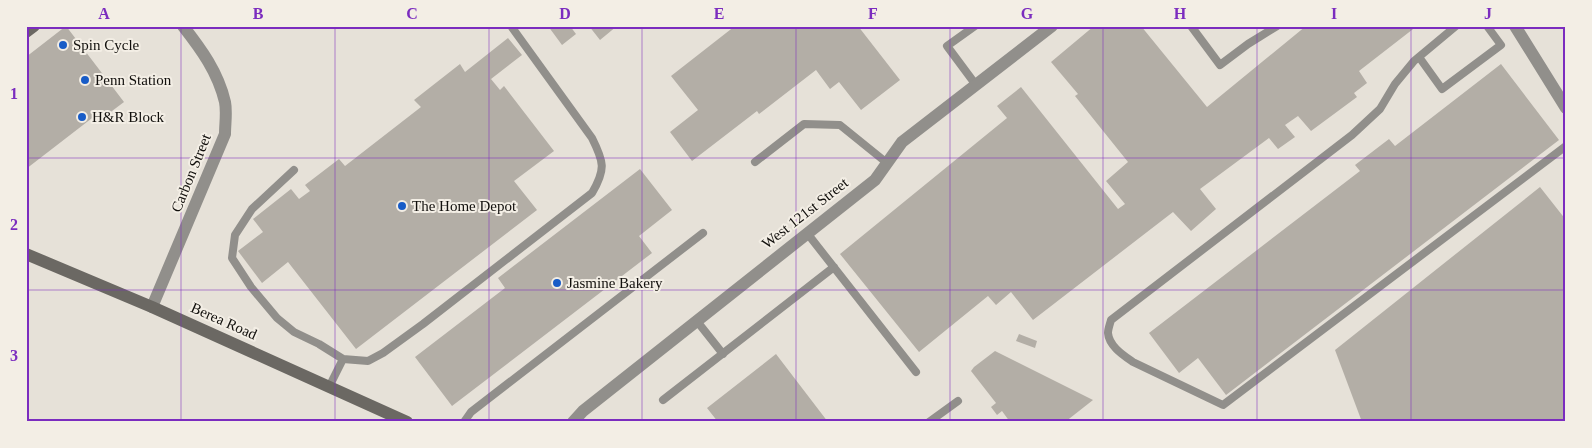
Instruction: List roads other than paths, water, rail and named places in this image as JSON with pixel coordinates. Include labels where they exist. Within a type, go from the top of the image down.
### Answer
[{"type":"main road","points":[[26,32],[34,26]]},
{"type":"main road","name":"Berea Road","points":[[26,254],[152,307],[401,420]]},
{"type":"street","name":"Carbon Street","points":[[152,307],[225,134],[225,103],[217,78],[205,54],[183,26]]},
{"type":"street","name":"West 121st Street","points":[[573,422],[583,411],[696,320],[875,180],[902,142],[1052,26]]},
{"type":"street","points":[[1515,26],[1566,108]]},
{"type":"lane","points":[[294,170],[252,208],[235,235],[232,258],[250,287],[276,318],[294,332],[319,344],[343,359],[368,361],[383,353],[592,193],[599,180],[601,157],[592,138],[510,26]]},
{"type":"lane","points":[[974,26],[947,46],[976,85]]},
{"type":"lane","points":[[1190,26],[1220,65],[1248,44],[1278,26]]},
{"type":"lane","points":[[1456,26],[1403,73],[1380,109],[1352,136],[1111,320],[1108,333],[1112,343],[1121,354],[1133,362],[1223,405],[1566,146]]},
{"type":"lane","points":[[1419,57],[1442,89],[1501,45],[1487,26]]},
{"type":"lane","points":[[754,162],[804,124],[840,125],[887,163]]},
{"type":"lane","points":[[464,422],[471,412],[703,232]]},
{"type":"lane","points":[[807,233],[916,372]]},
{"type":"lane","points":[[663,400],[834,268]]},
{"type":"lane","points":[[696,320],[722,354]]},
{"type":"lane","points":[[329,387],[343,359]]},
{"type":"lane","points":[[929,422],[958,401]]},
{"type":"place","name":"Spin Cycle","points":[[63,45]]},
{"type":"place","name":"Penn Station","points":[[85,80]]},
{"type":"place","name":"H&R Block","points":[[82,117]]},
{"type":"place","name":"The Home Depot","points":[[402,206]]},
{"type":"place","name":"Jasmine Bakery","points":[[557,283]]}]
